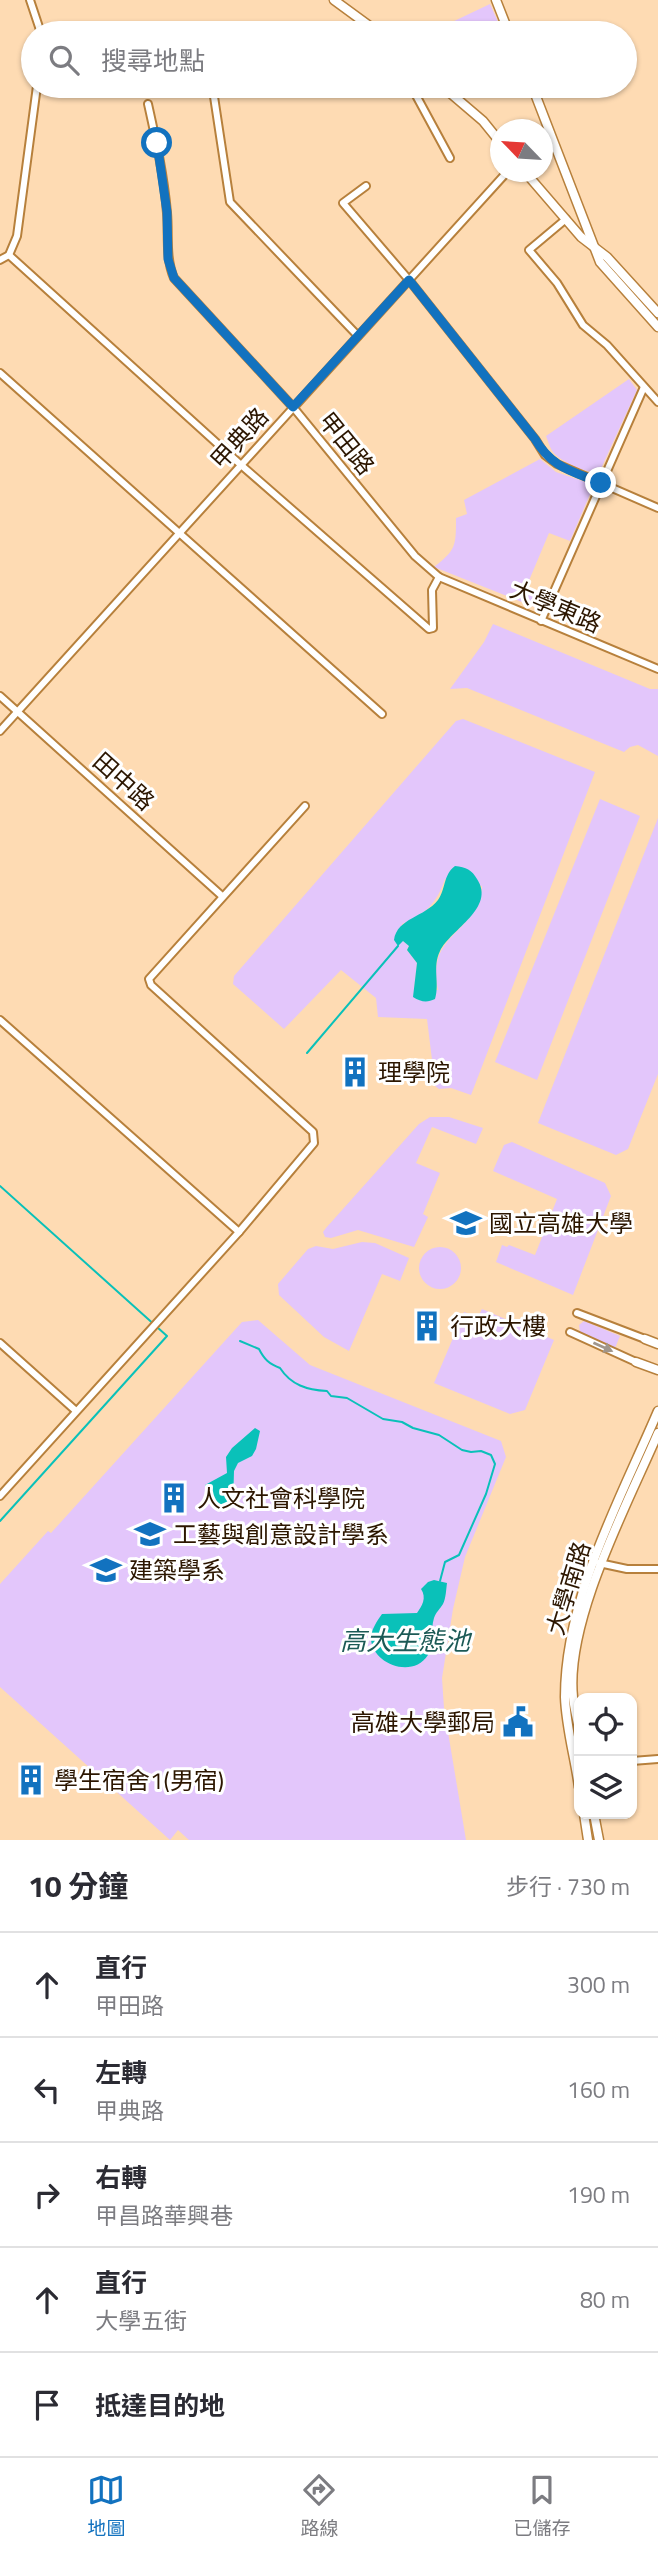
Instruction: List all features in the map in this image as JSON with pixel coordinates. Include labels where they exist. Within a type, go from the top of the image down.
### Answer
[{"type":"street","points":[[30,0],[37,21]]},
{"type":"street","points":[[334,0],[363,21]]},
{"type":"street","points":[[496,0],[504,21]]},
{"type":"street","points":[[0,260],[9,255],[17,236],[35,98]]},
{"type":"street","points":[[215,98],[230,202],[358,336]]},
{"type":"street","points":[[418,98],[450,158]]},
{"type":"street","points":[[456,98],[490,130]]},
{"type":"street","points":[[537,98],[600,262],[658,327]]},
{"type":"street","name":"甲田路","points":[[148,104],[157,143],[167,212],[168,259],[174,278],[293,407],[415,556],[439,578]]},
{"type":"street","name":"甲典路","points":[[0,731],[498,182]]},
{"type":"street","points":[[534,182],[593,248],[607,257],[658,313]]},
{"type":"street","points":[[366,186],[344,203],[409,280],[545,455],[557,464],[658,508]]},
{"type":"street","points":[[566,219],[529,250],[557,283],[583,325],[607,345],[658,402]]},
{"type":"street","points":[[9,255],[241,465],[429,629],[433,628],[432,590],[439,578]]},
{"type":"street","points":[[0,373],[382,714]]},
{"type":"street","points":[[541,621],[644,387]]},
{"type":"street","name":"大學東路","points":[[439,578],[658,669]]},
{"type":"street","name":"田中路","points":[[0,696],[222,896]]},
{"type":"street","points":[[0,1496],[239,1232],[314,1143],[313,1132],[151,985],[151,975],[305,806]]},
{"type":"street","points":[[0,1020],[239,1232]]},
{"type":"street","points":[[577,1313],[658,1344]]},
{"type":"street","points":[[570,1332],[657,1371]]},
{"type":"street","points":[[0,1343],[76,1411]]},
{"type":"street","name":"大學南路","points":[[576,1756],[565,1700],[572,1630],[658,1411]]},
{"type":"street","name":"大學南路","points":[[574,1701],[575,1662],[580,1627],[598,1563],[658,1433]]},
{"type":"street","points":[[598,1563],[627,1569],[658,1569]]},
{"type":"street","points":[[637,1761],[658,1759]]},
{"type":"street","points":[[585,1819],[588,1840]]},
{"type":"street","points":[[595,1819],[599,1840]]},
{"type":"shaded area","points":[[490,4],[498,21],[454,21]]},
{"type":"shaded area","points":[[629,379],[637,390],[599,473],[574,466],[557,456],[546,436]]},
{"type":"shaded area","points":[[540,459],[556,472],[594,485],[570,541],[549,533],[525,590],[546,599],[542,610],[434,567],[453,547],[456,518],[467,514],[464,500]]},
{"type":"shaded area","points":[[493,624],[650,689],[658,689],[658,756],[638,745],[624,752],[467,688],[450,689],[484,642]]},
{"type":"shaded area","points":[[463,719],[595,772],[471,1095],[451,1088],[439,1089],[419,1074],[432,1060],[427,1019],[378,1017],[376,998],[341,970],[284,1029],[233,984],[234,976],[456,721]],"holes":[[[445,879],[482,886],[472,915],[439,956],[436,971],[438,990],[414,990],[417,963],[407,950],[409,946],[403,941],[402,924],[429,907]]]},
{"type":"shaded area","points":[[600,799],[640,816],[537,1080],[495,1062]]},
{"type":"shaded area","points":[[658,818],[658,1074],[628,1149],[616,1155],[538,1123]]},
{"type":"shaded area","points":[[430,1117],[449,1117],[483,1128],[476,1144],[432,1127],[416,1163],[440,1173],[423,1214],[428,1217],[414,1247],[358,1230],[331,1238],[325,1237],[323,1232],[326,1228],[419,1124]]},
{"type":"shaded area","points":[[512,1142],[605,1183],[611,1196],[573,1295],[496,1262],[502,1245],[535,1255],[557,1199],[493,1171],[504,1145]]},
{"type":"shaded area","points":[[362,1242],[375,1243],[409,1258],[400,1281],[382,1274],[349,1351],[324,1337],[279,1295],[278,1284],[308,1249],[316,1246],[333,1249]]},
{"type":"shaded area","points":[[440,1247],[455,1253],[461,1268],[455,1283],[440,1289],[425,1283],[419,1268],[425,1253]]},
{"type":"shaded area","points":[[482,1309],[554,1340],[525,1410],[510,1414],[434,1383],[464,1312],[478,1317]]},
{"type":"shaded area","points":[[258,1320],[310,1365],[501,1441],[506,1457],[465,1557],[442,1678],[444,1708],[466,1840],[189,1840],[178,1830],[170,1840],[0,1687],[0,1584],[48,1531],[51,1533],[242,1322]]},
{"type":"shaded area","points":[[584,1321],[620,1336],[615,1348],[580,1332],[579,1325]]},
{"type":"water","points":[[455,866],[468,870],[475,876],[481,890],[481,899],[470,918],[440,951],[435,999],[421,1001],[413,997],[417,963],[407,950],[409,946],[403,941],[398,946],[394,940],[400,927],[438,900],[448,874]]},
{"type":"water","points":[[255,1428],[260,1431],[256,1449],[252,1456],[238,1463],[234,1471],[233,1506],[228,1510],[219,1508],[205,1496],[205,1485],[227,1473],[226,1457],[232,1448]]},
{"type":"water","name":"高大生態池","points":[[434,1580],[447,1583],[444,1602],[434,1618],[428,1655],[412,1666],[403,1667],[385,1661],[373,1647],[371,1635],[376,1623],[382,1614],[417,1613],[424,1599],[421,1589]]},
{"type":"waterway","points":[[307,1053],[398,946]]},
{"type":"waterway","points":[[0,1186],[167,1336],[0,1521]]},
{"type":"waterway","points":[[240,1341],[259,1349],[267,1361],[280,1368],[289,1379],[300,1386],[347,1398],[383,1419],[402,1422],[439,1435],[462,1450],[481,1451],[491,1455],[495,1464],[486,1494],[459,1555],[445,1562],[440,1581]]},
{"type":"place","name":"理學院","points":[[355,1072]]},
{"type":"place","name":"國立高雄大學","points":[[466,1223]]},
{"type":"place","name":"行政大樓","points":[[427,1326]]},
{"type":"place","name":"人文社會科學院","points":[[174,1498]]},
{"type":"place","name":"工藝與創意設計學系","points":[[150,1534]]},
{"type":"place","name":"建築學系","points":[[106,1570]]},
{"type":"place","name":"高雄大學郵局","points":[[518,1722]]},
{"type":"place","name":"學生宿舍1(男宿)","points":[[31,1780]]},
{"type":"route","points":[[157,143],[167,212],[168,259],[174,278],[293,407],[409,280],[545,455],[557,464],[601,483]]}]
